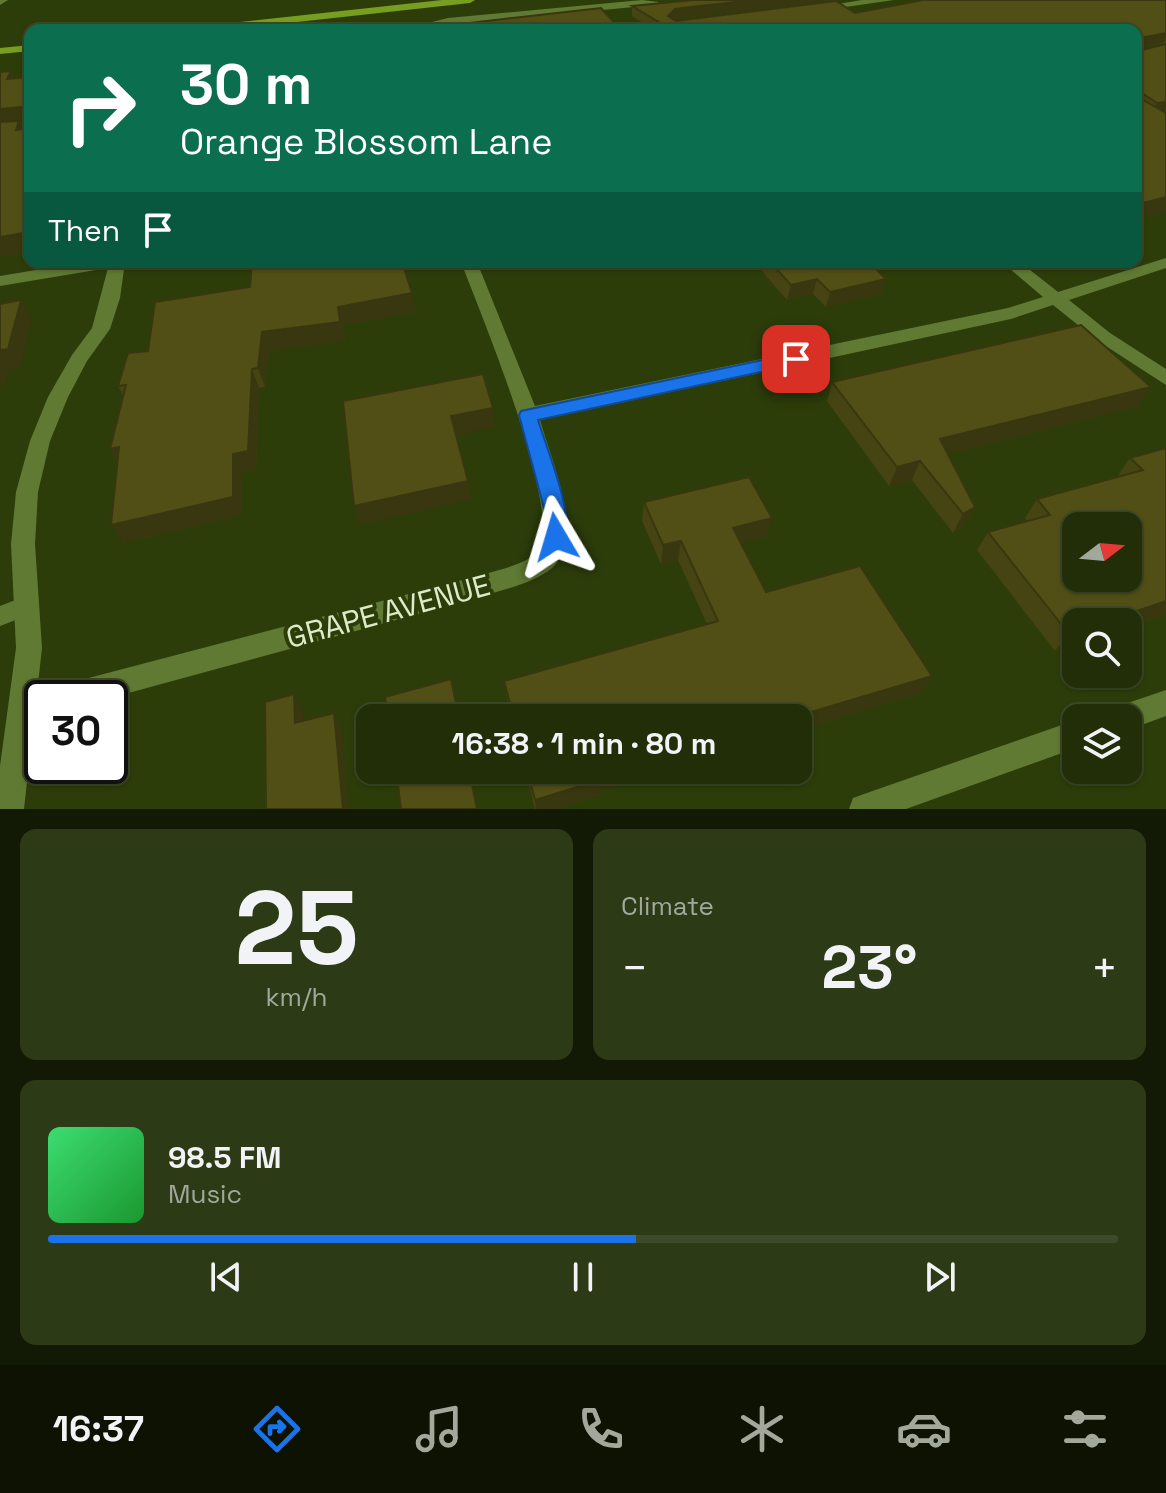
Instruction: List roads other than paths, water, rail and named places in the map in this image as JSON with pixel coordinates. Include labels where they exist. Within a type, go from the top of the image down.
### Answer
[{"type":"main road","points":[[249,24],[470,0]]},
{"type":"main road","points":[[0,51],[24,49]]},
{"type":"street","points":[[813,9],[889,0]]},
{"type":"street","points":[[434,24],[653,1],[665,14]]},
{"type":"street","points":[[528,415],[1011,313],[1166,263]]},
{"type":"street","points":[[0,281],[79,268]]},
{"type":"street","points":[[31,680],[23,544],[27,492],[40,441],[79,359],[101,329],[111,298],[115,268]]},
{"type":"street","name":"GRAPE AVENUE","points":[[128,680],[477,587],[515,575],[545,560],[556,537],[554,508],[528,415],[471,268]]},
{"type":"street","points":[[1017,268],[1104,337],[1166,378]]},
{"type":"street","points":[[1142,711],[1166,703]]},
{"type":"street","points":[[864,809],[1062,739]]},
{"type":"street","points":[[9,809],[24,742]]},
{"type":"lane","points":[[0,616],[26,606]]}]
